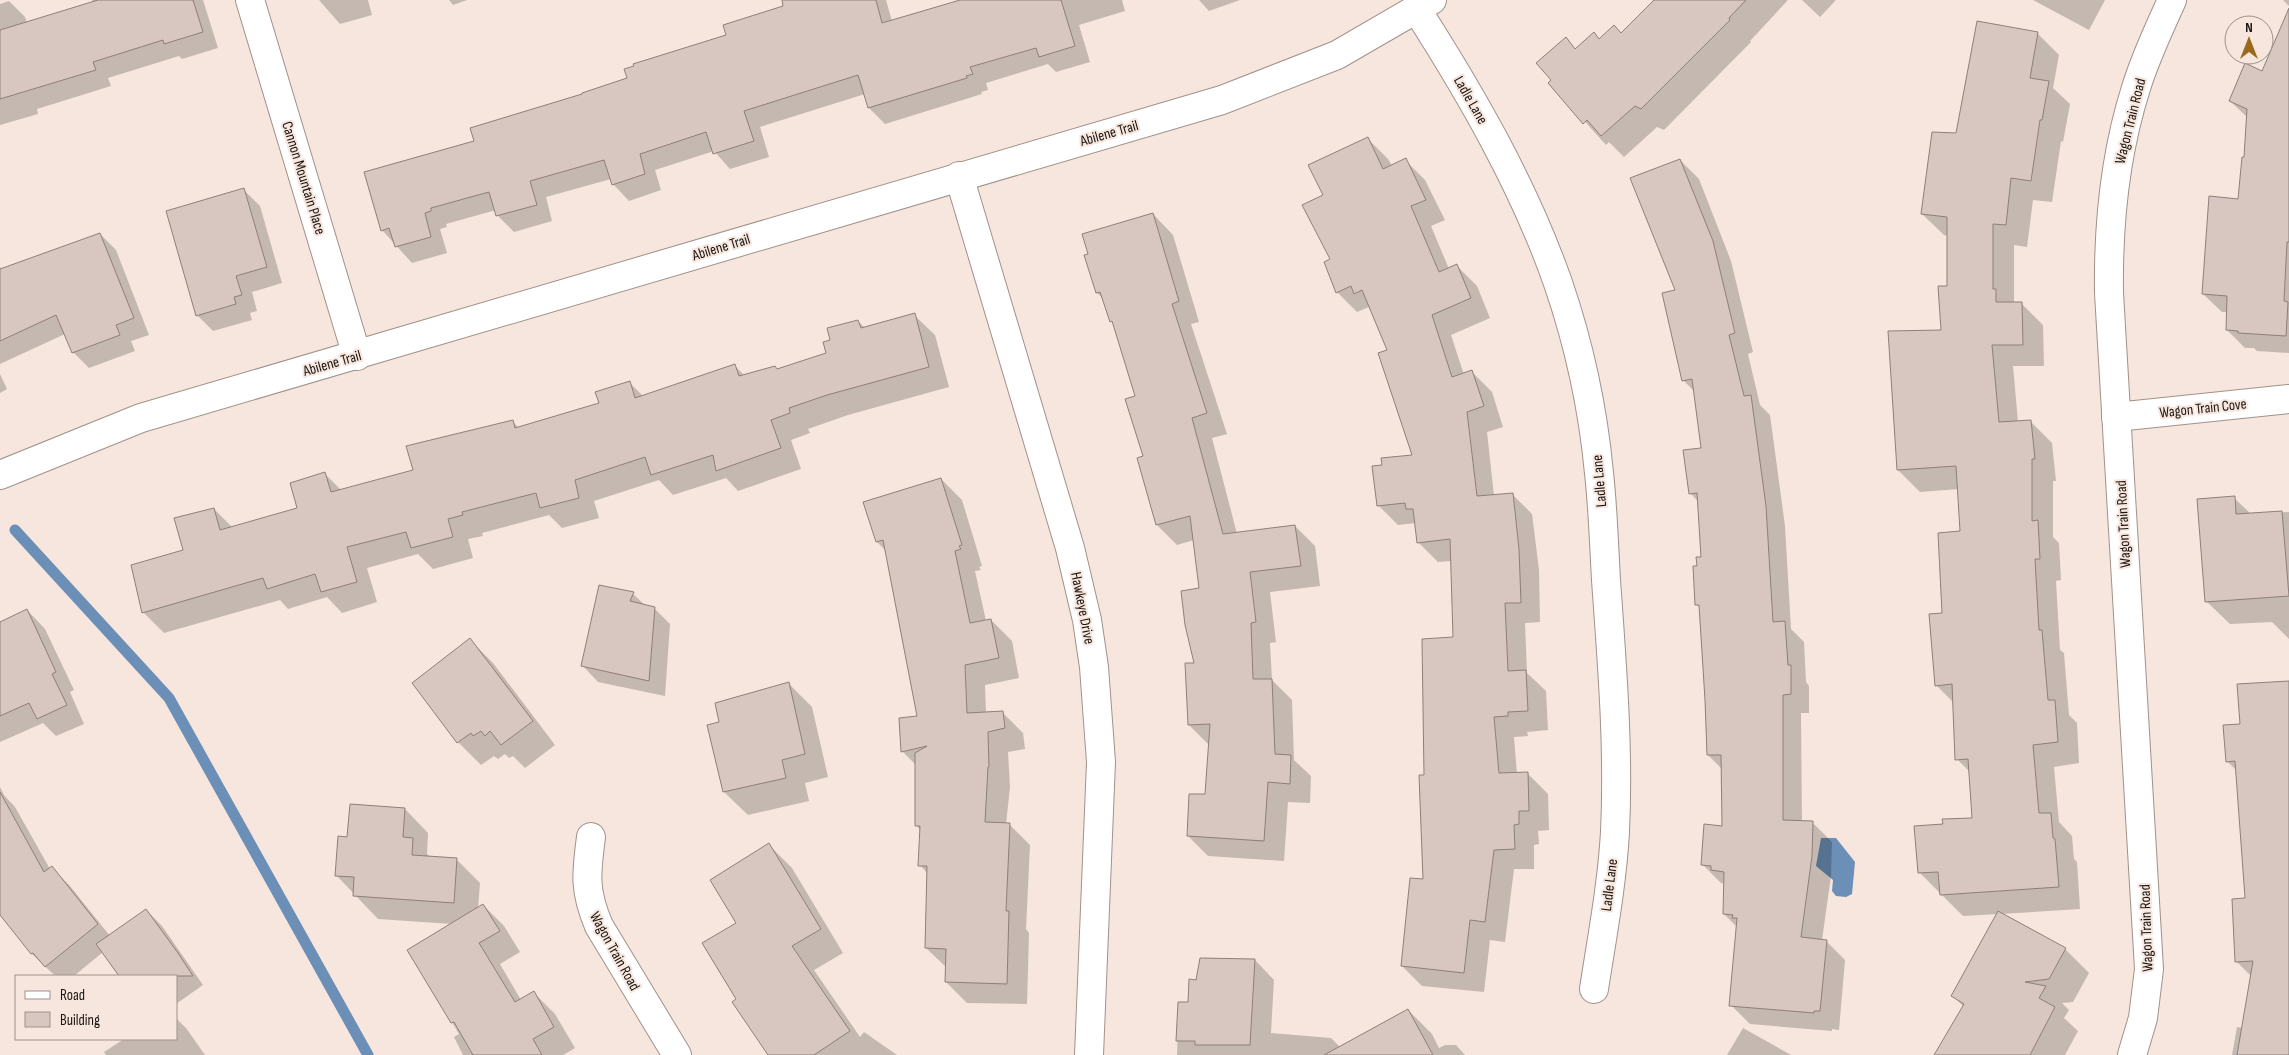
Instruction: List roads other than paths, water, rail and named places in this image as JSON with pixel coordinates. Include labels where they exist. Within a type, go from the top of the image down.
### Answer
[{"type":"street","name":"Cannon Mountain Place","points":[[250,0],[357,356]]},
{"type":"street","name":"Wagon Train Road","points":[[2132,1055],[2143,1018],[2149,969],[2116,417],[2108,247],[2113,198],[2125,132],[2136,88],[2154,39],[2172,0]]},
{"type":"street","name":"Abilene Trail","points":[[0,475],[142,418],[1222,100],[1337,55],[1425,5]]},
{"type":"street","name":"Ladle Lane","points":[[1425,5],[1445,53],[1517,183],[1538,231],[1558,285],[1590,404],[1599,472],[1616,724],[1613,866],[1594,989]]},
{"type":"street","name":"Hawkeye Drive","points":[[959,176],[1070,548],[1087,620],[1094,667],[1101,762],[1089,1055]]},
{"type":"street","name":"Wagon Train Cove","points":[[2116,417],[2289,399]]},
{"type":"street","name":"Wagon Train Road","points":[[591,837],[586,877],[589,904],[598,926],[677,1055]]},
{"type":"water","points":[[1821,838],[1836,838],[1855,862],[1852,894],[1846,897],[1836,896],[1832,891],[1833,880],[1816,866]]},
{"type":"waterway","points":[[15,530],[169,698],[368,1055]]}]
